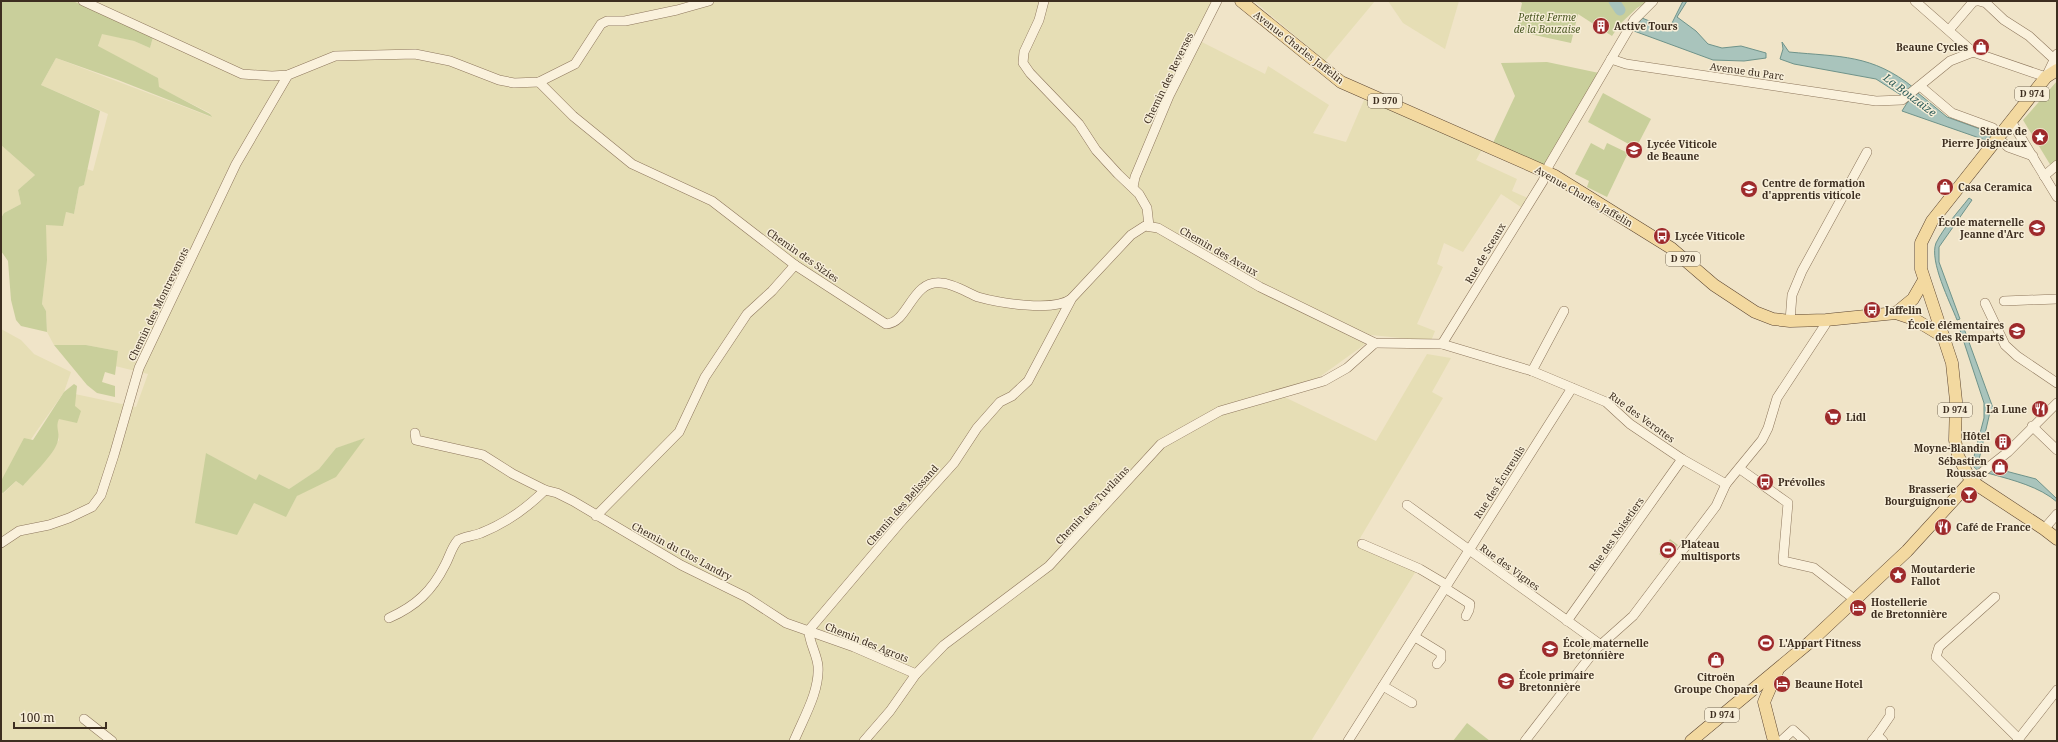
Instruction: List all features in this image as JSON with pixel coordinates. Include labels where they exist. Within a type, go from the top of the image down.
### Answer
[{"type":"main road","name":"Avenue Charles Jaffelin","points":[[1241,1],[1341,82],[1547,173],[1671,248],[1714,285],[1755,312],[1773,319],[1790,321],[1826,320],[1896,313]]},
{"type":"main road","name":"D 974","points":[[1691,741],[1778,669],[1907,551],[1971,481],[1956,446],[1955,377],[1951,356],[1924,280],[1920,249],[1927,228],[1995,133],[2011,121],[2046,77],[2056,61]]},
{"type":"main road","points":[[1896,313],[1913,299],[1924,280]]},
{"type":"main road","points":[[1896,313],[1914,319],[1944,337]]},
{"type":"main road","points":[[1971,481],[2044,528],[2057,539]]},
{"type":"main road","points":[[1764,702],[1778,669]]},
{"type":"main road","points":[[1754,689],[1764,702],[1774,741]]},
{"type":"street","points":[[83,1],[242,74],[288,75],[335,56],[415,54],[450,61],[500,80],[514,83],[539,82],[575,64],[601,24],[607,22],[625,21],[677,10],[709,1]]},
{"type":"street","points":[[1044,1],[1039,20],[1024,52],[1024,63],[1030,73],[1079,124],[1105,160],[1133,187],[1145,204],[1149,226]]},
{"type":"street","name":"Chemin des Reverses","points":[[1133,187],[1135,177],[1169,96],[1217,1]]},
{"type":"street","points":[[1547,173],[1549,165],[1637,16],[1654,1]]},
{"type":"street","points":[[1915,1],[1973,52],[2046,77]]},
{"type":"street","points":[[1949,30],[1972,2],[1986,2],[2004,20],[2029,36],[2056,61]]},
{"type":"street","name":"Avenue du Parc","points":[[1611,59],[1626,64],[1876,101],[1902,100],[1950,61],[1973,52]]},
{"type":"street","name":"Chemin des Montrevenots","points":[[1,542],[18,531],[49,525],[69,518],[92,507],[101,495],[139,368],[236,164],[288,75]]},
{"type":"street","name":"Chemin des Sizies","points":[[539,82],[573,116],[632,164],[712,201],[795,265],[886,324],[891,324],[899,318],[913,298],[924,288],[941,282],[979,297],[1000,302],[1064,306]]},
{"type":"street","points":[[1920,86],[1952,112],[1995,133],[2008,147],[2032,156]]},
{"type":"street","points":[[2011,121],[2057,197]]},
{"type":"street","points":[[1790,321],[1792,295],[1802,271],[1867,152]]},
{"type":"street","points":[[2044,176],[2057,165]]},
{"type":"street","name":"Rue de Sceaux","points":[[1442,344],[1547,173]]},
{"type":"street","name":"Chemin des Belissand","points":[[809,630],[899,524],[954,463],[977,428],[1000,402],[1012,396],[1028,381],[1064,306],[1131,235],[1139,229],[1149,226]]},
{"type":"street","name":"Chemin des Avaux","points":[[1149,226],[1158,228],[1222,266],[1292,304],[1375,343]]},
{"type":"street","points":[[596,516],[679,432],[705,378],[747,314],[772,291],[795,265]]},
{"type":"street","points":[[2004,301],[2057,299]]},
{"type":"street","points":[[1985,303],[2005,346],[2057,383]]},
{"type":"street","points":[[1532,371],[1564,312]]},
{"type":"street","points":[[1525,741],[1601,645],[1633,616],[1716,506],[1726,484],[1740,469],[1762,440],[1768,428],[1777,398],[1825,325],[1826,320]]},
{"type":"street","name":"Rue des Verottes","points":[[1375,343],[1442,344],[1532,371],[1606,402],[1630,424],[1682,459],[1726,484]]},
{"type":"street","name":"Chemin des Tuvilains","points":[[864,741],[890,711],[916,674],[944,645],[1049,566],[1161,444],[1220,411],[1324,382],[1347,368],[1375,343]]},
{"type":"street","name":"Rue des Écureuils","points":[[1348,741],[1572,388]]},
{"type":"street","points":[[1971,481],[2008,452],[2032,426],[2057,403]]},
{"type":"street","points":[[2032,426],[2057,450]]},
{"type":"street","name":"Chemin du Clos Landry","points":[[415,433],[416,440],[483,455],[513,474],[545,490],[562,496],[681,564],[746,597],[786,623],[809,630]]},
{"type":"street","name":"Rue des Noisetiers","points":[[1567,621],[1682,459]]},
{"type":"street","points":[[1740,469],[1788,503],[1783,560],[1814,568],[1854,599]]},
{"type":"street","points":[[389,618],[408,609],[428,591],[439,576],[453,545],[458,540],[479,534],[504,523],[525,509],[545,490]]},
{"type":"street","name":"Rue des Vignes","points":[[1407,505],[1601,645]]},
{"type":"street","points":[[2044,528],[2057,514]]},
{"type":"street","points":[[1362,544],[1420,569],[1446,586],[1470,604],[1470,610],[1466,616]]},
{"type":"street","points":[[1995,597],[1940,647],[1936,657],[2018,740],[2057,690]]},
{"type":"street","points":[[794,741],[813,696],[817,680],[818,668],[814,648],[809,637],[809,630]]},
{"type":"street","name":"Chemin des Agrots","points":[[809,630],[854,647],[916,674]]},
{"type":"street","points":[[1415,637],[1441,653],[1441,659],[1437,664]]},
{"type":"street","points":[[1383,686],[1412,703]]},
{"type":"street","points":[[1877,739],[1890,716],[1890,712]]},
{"type":"street","points":[[84,719],[112,741]]},
{"type":"street","points":[[1781,741],[1793,730],[1805,741]]},
{"type":"shaded area","points":[[73,1],[1213,1],[1194,38],[1265,74],[1268,66],[1329,105],[1313,133],[1346,142],[1364,100],[1484,146],[1476,160],[1517,179],[1512,191],[1528,198],[1524,209],[1501,194],[1463,252],[1444,243],[1437,264],[1443,267],[1417,324],[1435,331],[1431,341],[1371,335],[1364,345],[1318,378],[1274,392],[1376,441],[1427,354],[1451,358],[1432,392],[1443,398],[1356,545],[1416,571],[1311,741],[1,741],[1,492],[4,493],[16,481],[23,486],[59,440],[56,424],[59,418],[75,407],[75,394],[136,407],[148,374],[115,366],[118,351],[86,345],[54,345],[47,332],[46,311],[42,304],[46,261],[46,224],[66,212],[74,214],[79,187],[84,185],[87,169],[93,171],[108,114],[41,85],[56,58],[211,117],[210,113],[158,87],[158,78],[98,47],[101,33],[134,41],[150,48],[153,37]],"holes":[[[364,439],[297,496],[286,516],[254,503],[206,453],[256,481],[259,474],[289,489],[319,469],[336,448]]]},
{"type":"shaded area","points":[[1254,1],[1375,1],[1325,61]]},
{"type":"shaded area","points":[[1388,1],[1459,1],[1445,49],[1403,23]]},
{"type":"shaded area","points":[[1,145],[35,175],[18,190],[21,204],[4,213],[1,218]]},
{"type":"shaded area","points":[[1,329],[21,340],[34,354],[71,372],[64,392],[1,482]]},
{"type":"green space","points":[[1,1],[73,1],[153,37],[150,48],[134,41],[102,34],[98,46],[158,78],[159,87],[210,114],[212,117],[118,80],[56,58],[41,85],[100,111],[84,185],[79,187],[74,214],[66,212],[63,226],[46,225],[47,260],[42,304],[46,311],[47,332],[21,326],[16,320],[11,300],[8,261],[1,251],[1,218],[4,213],[21,204],[18,190],[35,175],[1,145]]},
{"type":"green space","name":"Petite Ferme de la Bouzaise","points":[[1519,1],[1649,1],[1637,8],[1620,24],[1612,36],[1578,14],[1571,43],[1516,31],[1522,3]]},
{"type":"green space","points":[[1547,62],[1599,73],[1544,168],[1492,145],[1515,96],[1501,63]]},
{"type":"green space","points":[[2057,81],[2057,162],[2051,166],[2023,120]]},
{"type":"green space","points":[[1603,93],[1651,119],[1636,148],[1588,122]]},
{"type":"green space","points":[[1591,143],[1604,150],[1607,143],[1628,153],[1607,197],[1587,187],[1589,181],[1575,174]]},
{"type":"green space","points":[[54,345],[86,345],[118,351],[115,375],[105,372],[102,382],[115,386],[115,397],[97,393],[87,385]]},
{"type":"green space","points":[[74,384],[77,386],[75,406],[81,411],[77,423],[59,419],[57,425],[58,440],[53,451],[23,486],[16,481],[3,493],[1,492],[1,481],[24,438],[33,440],[64,392]]},
{"type":"green space","points":[[365,438],[336,477],[297,496],[286,517],[254,503],[237,535],[195,523],[206,453],[256,480],[259,474],[289,489],[319,469],[336,448]]},
{"type":"green space","name":"Plateau multisports","points":[[1670,539],[1678,545],[1666,560],[1659,554]]},
{"type":"green space","points":[[1467,723],[1490,741],[1453,741]]},
{"type":"water","points":[[1683,1],[1687,1],[1677,17],[1696,31],[1708,44],[1722,48],[1741,46],[1766,53],[1766,58],[1744,61],[1713,60],[1634,31],[1642,18],[1674,31],[1670,27]]},
{"type":"water","points":[[1782,42],[1789,52],[1855,59],[1869,63],[1899,77],[1914,88],[1904,97],[1876,79],[1794,64],[1780,59],[1783,49]]},
{"type":"water","points":[[1918,93],[1947,117],[1994,134],[1988,141],[1902,111],[1907,103]]},
{"type":"water","points":[[1969,198],[1972,200],[1939,247],[1939,262],[1960,319],[1957,320],[1941,282],[1935,260],[1935,251],[1936,243],[1943,231]]},
{"type":"water","points":[[1962,323],[1993,408],[1990,412],[1978,464],[1982,468],[1992,470],[1994,468],[2036,479],[2057,499],[2057,502],[2043,492],[2034,488],[1999,476],[1981,472],[1974,467],[1973,460],[1984,418],[1984,403],[1958,324]]},
{"type":"waterway","name":"La Bouzaize","points":[[1614,1],[1620,10]]},
{"type":"place","name":"Active Tours","points":[[1601,26]]},
{"type":"place","name":"Beaune Cycles","points":[[1981,47]]},
{"type":"place","name":"Statue de Pierre Joigneaux","points":[[2040,137]]},
{"type":"place","name":"Lycée Viticole de Beaune","points":[[1634,150]]},
{"type":"place","name":"Casa Ceramica","points":[[1945,187]]},
{"type":"place","name":"Centre de formation d'apprentis viticole","points":[[1749,189]]},
{"type":"place","name":"École maternelle Jeanne d'Arc","points":[[2037,228]]},
{"type":"place","name":"Lycée Viticole","points":[[1662,236]]},
{"type":"place","name":"Jaffelin","points":[[1872,310]]},
{"type":"place","name":"École élémentaires des Remparts","points":[[2017,331]]},
{"type":"place","name":"La Lune","points":[[2040,409]]},
{"type":"place","name":"Lidl","points":[[1833,417]]},
{"type":"place","name":"Hôtel Moyne-Blandin","points":[[2003,442]]},
{"type":"place","name":"Sébastien Roussac","points":[[2000,467]]},
{"type":"place","name":"Prévolles","points":[[1765,482]]},
{"type":"place","name":"Brasserie Bourguignone","points":[[1969,495]]},
{"type":"place","name":"Café de France","points":[[1943,527]]},
{"type":"place","name":"Plateau multisports","points":[[1668,550]]},
{"type":"place","name":"Moutarderie Fallot","points":[[1898,575]]},
{"type":"place","name":"Hostellerie de Bretonnière","points":[[1858,608]]},
{"type":"place","name":"L'Appart Fitness","points":[[1766,643]]},
{"type":"place","name":"École maternelle Bretonnière","points":[[1550,649]]},
{"type":"place","name":"Citroën Groupe Chopard","points":[[1716,660]]},
{"type":"place","name":"École primaire Bretonnière","points":[[1506,681]]},
{"type":"place","name":"Beaune Hotel","points":[[1782,684]]}]
